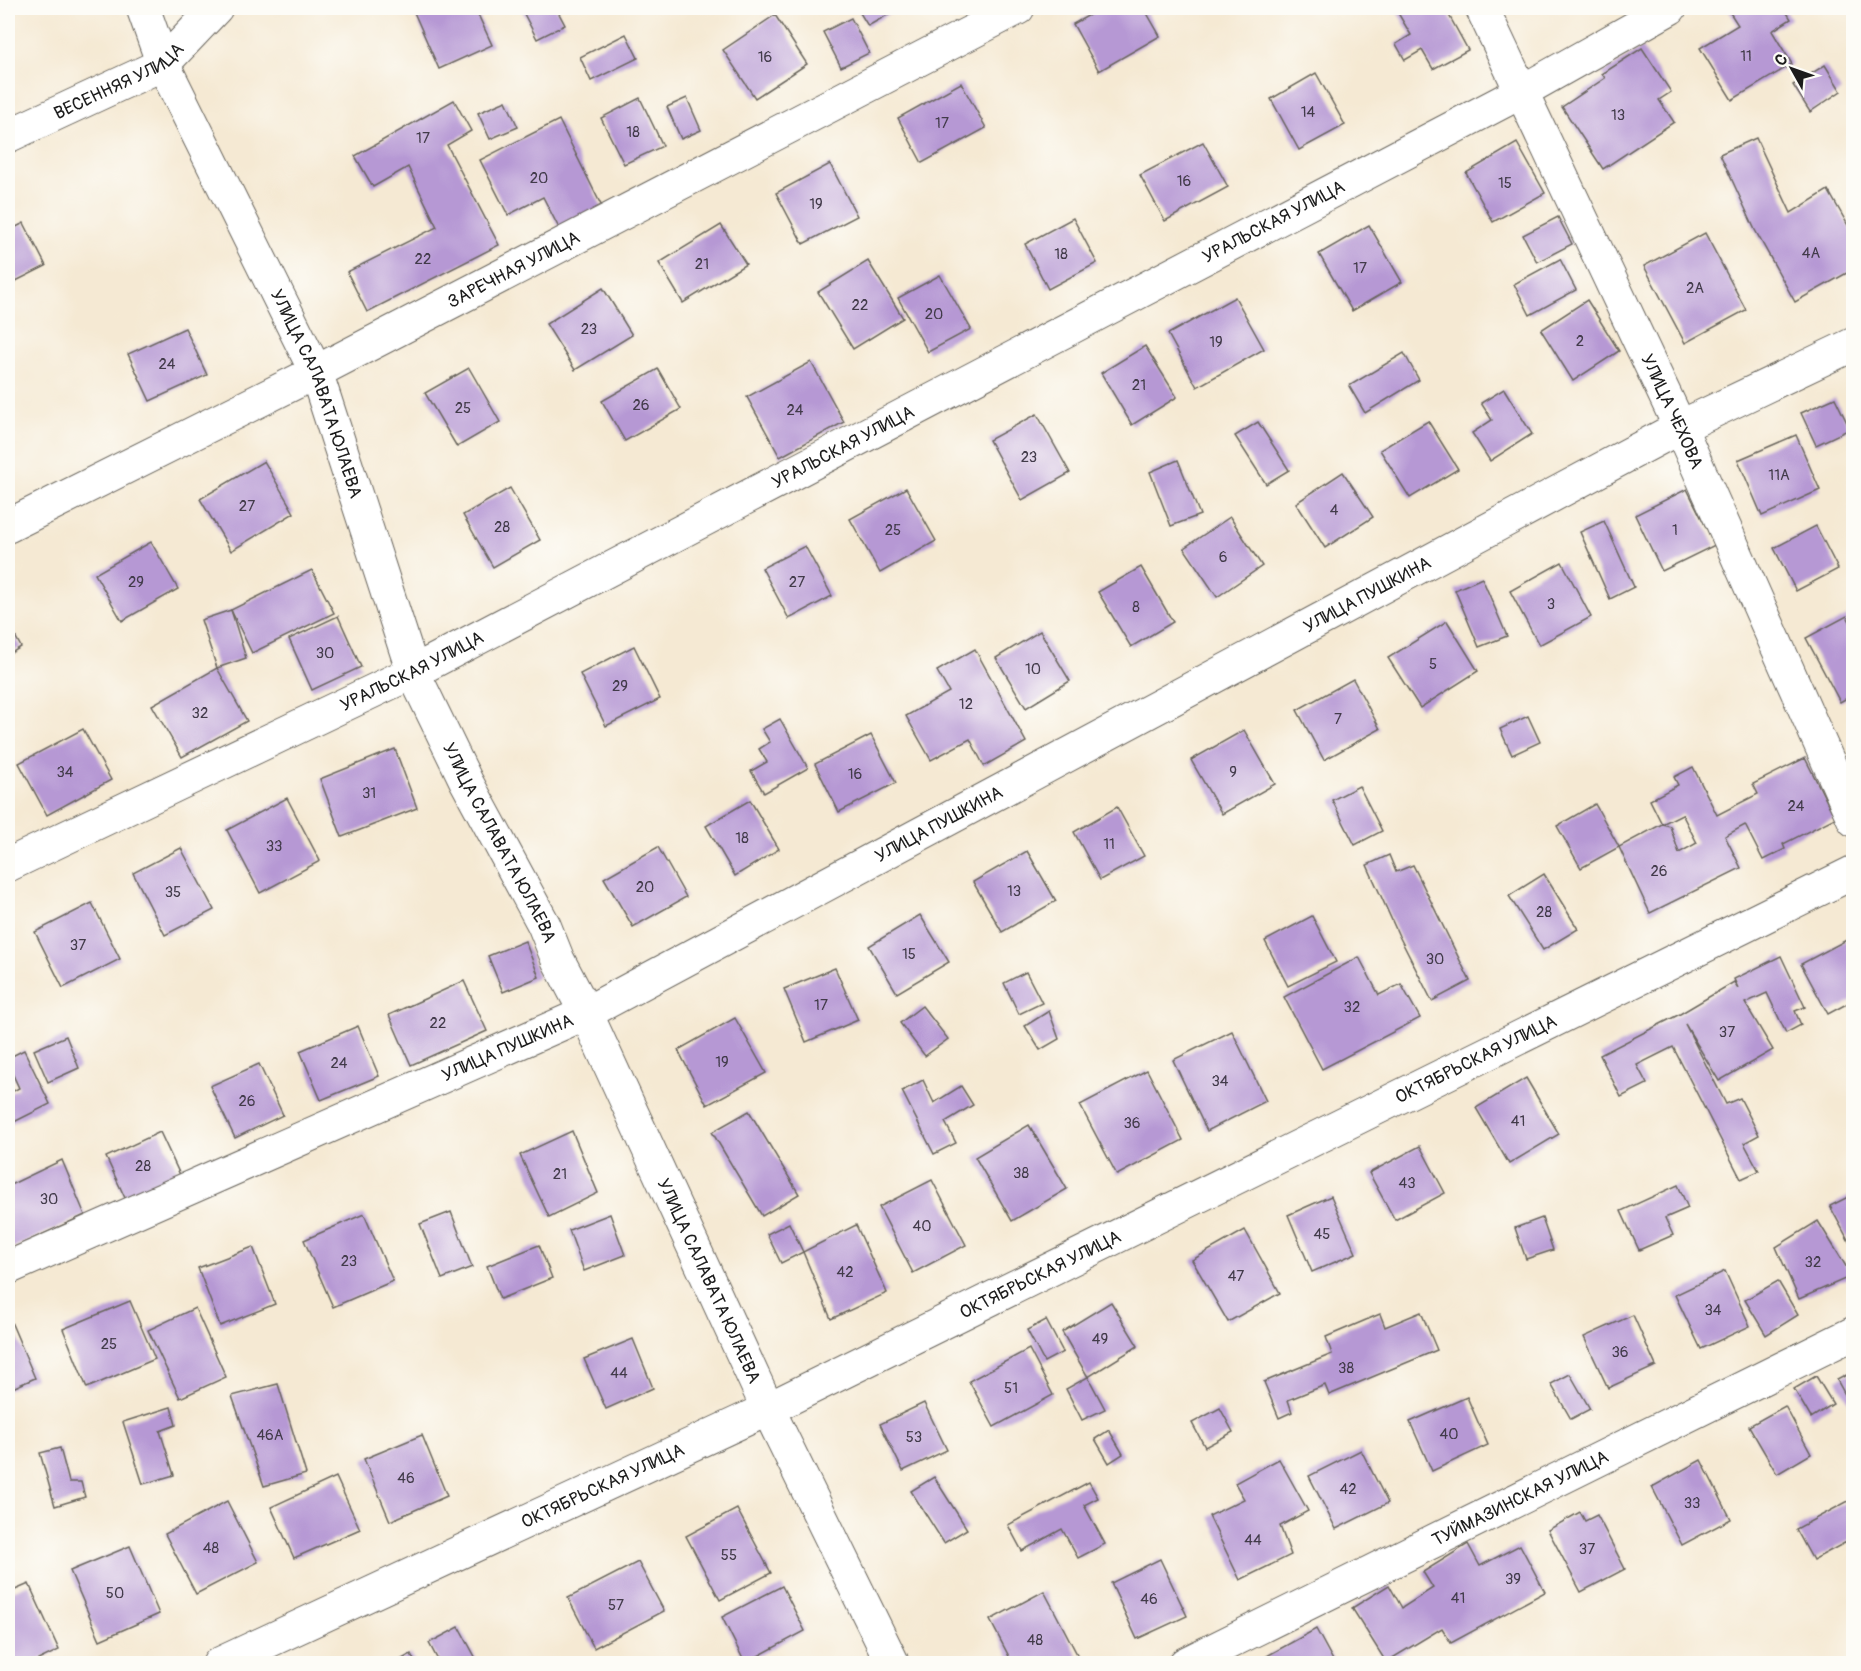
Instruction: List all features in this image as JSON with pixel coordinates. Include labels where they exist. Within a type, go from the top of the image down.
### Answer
[{"type":"street","name":"УЛИЦА САЛАВАТА ЮЛАЕВА","points":[[143,8],[163,64],[316,372],[413,672],[466,781],[544,925],[558,960],[586,1013],[768,1409],[893,1664]]},
{"type":"street","name":"ВЕСЕННЯЯ УЛИЦА","points":[[8,136],[163,64],[216,8]]},
{"type":"street","name":"ЗАРЕЧНАЯ УЛИЦА","points":[[8,526],[316,372],[1018,8]]},
{"type":"street","name":"УЛИЦА ЧЕХОВА","points":[[1482,8],[1680,428],[1854,820]]},
{"type":"street","name":"УРАЛЬСКАЯ УЛИЦА","points":[[8,865],[413,672],[1521,92],[1670,8]]},
{"type":"street","name":"УЛИЦА ПУШКИНА","points":[[8,1268],[586,1013],[1680,428],[1854,344]]},
{"type":"street","name":"ОКТЯБРЬСКАЯ УЛИЦА","points":[[219,1664],[768,1409],[1854,872]]},
{"type":"street","name":"ТУЙМАЗИНСКАЯ УЛИЦА","points":[[1185,1664],[1854,1333]]},
{"type":"building","points":[[418,8],[475,8],[492,45],[439,69],[413,10]]},
{"type":"building","points":[[521,8],[556,8],[565,25],[537,39]]},
{"type":"building","points":[[857,8],[900,8],[868,26]]},
{"type":"building","points":[[1102,8],[1144,8],[1160,36],[1099,71],[1073,24]]},
{"type":"building","points":[[1395,8],[1445,8],[1468,50],[1433,69],[1422,50],[1405,60],[1396,44],[1411,35]]},
{"type":"building","points":[[1727,8],[1784,8],[1791,19],[1772,31],[1792,64],[1732,100],[1700,48],[1738,25]]},
{"type":"building","points":[[775,15],[807,64],[755,98],[723,50]]},
{"type":"building","points":[[851,18],[869,53],[841,67],[823,32]]},
{"type":"building","points":[[626,34],[638,58],[591,81],[580,57]]},
{"type":"building","points":[[1642,48],[1671,92],[1659,100],[1674,122],[1603,169],[1562,107],[1605,78],[1602,74]]},
{"type":"building","points":[[1825,65],[1841,91],[1810,112],[1793,85]]},
{"type":"building","points":[[1316,73],[1345,125],[1299,150],[1271,99]]},
{"type":"building","points":[[961,83],[986,128],[922,163],[898,118]]},
{"type":"building","points":[[640,98],[663,146],[624,164],[601,118]]},
{"type":"building","points":[[687,98],[701,130],[681,139],[667,107]]},
{"type":"building","points":[[454,100],[471,131],[447,145],[499,245],[367,312],[347,272],[437,227],[408,167],[373,187],[355,156]]},
{"type":"building","points":[[506,101],[518,127],[490,139],[478,113]]},
{"type":"building","points":[[559,120],[603,209],[561,232],[543,197],[508,215],[480,160]]},
{"type":"building","points":[[1756,138],[1791,213],[1828,190],[1854,236],[1854,269],[1795,302],[1755,230],[1720,154]]},
{"type":"building","points":[[1203,142],[1228,187],[1165,221],[1140,175]]},
{"type":"building","points":[[1517,143],[1545,193],[1493,222],[1466,173]]},
{"type":"building","points":[[830,164],[857,216],[803,244],[776,193]]},
{"type":"building","points":[[1558,217],[1572,244],[1537,262],[1523,235]]},
{"type":"building","points":[[1073,218],[1097,263],[1048,289],[1025,244]]},
{"type":"building","points":[[24,223],[46,266],[8,285],[8,231]]},
{"type":"building","points":[[721,225],[746,264],[683,303],[659,263]]},
{"type":"building","points":[[1369,225],[1402,282],[1352,311],[1319,254]]},
{"type":"building","points":[[1705,233],[1746,310],[1685,343],[1644,266]]},
{"type":"building","points":[[1560,259],[1576,290],[1530,315],[1514,284]]},
{"type":"building","points":[[868,261],[903,318],[853,349],[818,292]]},
{"type":"building","points":[[940,275],[971,329],[928,352],[898,298]]},
{"type":"building","points":[[603,288],[632,335],[575,370],[546,324]]},
{"type":"building","points":[[1235,297],[1264,349],[1197,387],[1168,334]]},
{"type":"building","points":[[1587,300],[1619,351],[1573,381],[1541,330]]},
{"type":"building","points":[[185,328],[207,375],[150,401],[128,354]]},
{"type":"building","points":[[1145,346],[1177,397],[1132,425],[1101,373]]},
{"type":"building","points":[[1404,353],[1419,380],[1365,413],[1349,386]]},
{"type":"building","points":[[811,362],[844,422],[780,457],[747,397]]},
{"type":"building","points":[[469,368],[500,422],[457,447],[425,393]]},
{"type":"building","points":[[658,369],[681,409],[625,441],[602,401]]},
{"type":"building","points":[[1504,389],[1532,434],[1490,461],[1472,433],[1492,420],[1481,403]]},
{"type":"building","points":[[1835,398],[1850,429],[1816,445],[1801,413]]},
{"type":"building","points":[[1037,414],[1070,473],[1022,500],[989,440]]},
{"type":"building","points":[[1428,421],[1458,469],[1410,498],[1380,450]]},
{"type":"building","points":[[1258,422],[1289,470],[1266,484],[1235,436]]},
{"type":"building","points":[[1796,435],[1820,490],[1762,516],[1738,460]]},
{"type":"building","points":[[1178,460],[1200,515],[1171,526],[1150,472]]},
{"type":"building","points":[[264,461],[294,513],[231,551],[200,499]]},
{"type":"building","points":[[1343,472],[1373,517],[1325,548],[1296,503]]},
{"type":"building","points":[[510,488],[540,540],[493,567],[463,515]]},
{"type":"building","points":[[906,488],[936,541],[880,573],[850,519]]},
{"type":"building","points":[[1687,489],[1715,545],[1662,571],[1635,515]]},
{"type":"building","points":[[1230,517],[1262,566],[1217,597],[1184,548]]},
{"type":"building","points":[[1604,521],[1634,587],[1610,599],[1580,532]]},
{"type":"building","points":[[1816,526],[1838,569],[1796,591],[1774,548]]},
{"type":"building","points":[[151,542],[178,589],[122,621],[95,574]]},
{"type":"building","points":[[805,546],[832,596],[789,619],[762,568]]},
{"type":"building","points":[[1562,562],[1591,617],[1539,645],[1510,591]]},
{"type":"building","points":[[1141,567],[1173,622],[1131,647],[1098,592]]},
{"type":"building","points":[[312,570],[334,613],[252,653],[231,610]]},
{"type":"building","points":[[1482,578],[1507,636],[1479,647],[1455,590]]},
{"type":"building","points":[[231,610],[246,658],[217,668],[201,620]]},
{"type":"building","points":[[338,616],[361,667],[312,690],[289,639]]},
{"type":"building","points":[[1847,616],[1854,629],[1854,694],[1840,702],[1806,638]]},
{"type":"building","points":[[1447,621],[1478,671],[1420,708],[1388,658]]},
{"type":"building","points":[[8,623],[21,647],[8,655]]},
{"type":"building","points":[[1040,631],[1070,681],[1026,708],[996,658]]},
{"type":"building","points":[[634,646],[660,699],[606,726],[580,674]]},
{"type":"building","points":[[975,649],[1026,742],[984,766],[970,739],[931,760],[906,716],[949,692],[937,671]]},
{"type":"building","points":[[217,668],[247,721],[182,757],[152,705]]},
{"type":"building","points":[[1353,679],[1380,729],[1324,760],[1297,710]]},
{"type":"building","points":[[1528,716],[1540,742],[1512,755],[1500,729]]},
{"type":"building","points":[[780,719],[808,768],[764,793],[751,771],[767,762],[759,749],[770,742],[762,729]]},
{"type":"building","points":[[83,729],[111,780],[47,815],[19,763]]},
{"type":"building","points":[[1244,730],[1275,784],[1222,814],[1191,760]]},
{"type":"building","points":[[871,735],[896,783],[839,812],[815,764]]},
{"type":"building","points":[[395,749],[417,808],[342,837],[320,779]]},
{"type":"building","points":[[1805,758],[1835,818],[1783,844],[1785,849],[1763,860],[1745,825],[1725,836],[1741,868],[1650,913],[1619,847],[1662,824],[1650,800],[1678,785],[1674,777],[1693,767],[1717,815],[1758,794],[1753,784]],"holes":[[[1682,814],[1697,843],[1679,853],[1670,826],[1662,824]]]},
{"type":"building","points":[[1359,786],[1382,831],[1355,845],[1332,800]]},
{"type":"building","points":[[287,798],[320,861],[260,893],[227,830]]},
{"type":"building","points":[[750,800],[779,849],[735,876],[706,826]]},
{"type":"building","points":[[1595,804],[1619,847],[1581,868],[1557,826]]},
{"type":"building","points":[[1117,807],[1144,856],[1100,880],[1074,832]]},
{"type":"building","points":[[658,847],[686,897],[633,927],[604,878]]},
{"type":"building","points":[[181,848],[214,910],[165,935],[133,873]]},
{"type":"building","points":[[1027,851],[1056,901],[1002,932],[973,882]]},
{"type":"building","points":[[1389,855],[1396,872],[1413,865],[1470,981],[1432,1001],[1367,865]]},
{"type":"building","points":[[1544,874],[1578,929],[1543,950],[1509,896]]},
{"type":"building","points":[[92,903],[120,959],[63,988],[35,932]]},
{"type":"building","points":[[920,915],[949,962],[897,993],[869,946]]},
{"type":"building","points":[[1312,916],[1336,962],[1288,986],[1265,941]]},
{"type":"building","points":[[1854,936],[1854,1000],[1828,1014],[1801,964]]},
{"type":"building","points":[[525,941],[539,977],[503,992],[488,956]]},
{"type":"building","points":[[1781,956],[1805,1007],[1795,1011],[1801,1025],[1786,1033],[1767,993],[1745,1003],[1773,1050],[1719,1081],[1685,1024],[1726,1104],[1740,1098],[1759,1135],[1744,1143],[1759,1171],[1741,1179],[1673,1047],[1637,1065],[1647,1084],[1621,1097],[1600,1055],[1680,1014],[1734,982],[1738,988],[1734,979]]},
{"type":"building","points":[[1359,957],[1379,995],[1401,984],[1420,1018],[1322,1069],[1284,997]]},
{"type":"building","points":[[835,968],[858,1020],[806,1042],[784,989]]},
{"type":"building","points":[[1026,972],[1042,1003],[1019,1014],[1004,983]]},
{"type":"building","points":[[464,981],[487,1031],[411,1065],[389,1015]]},
{"type":"building","points":[[922,1006],[948,1039],[925,1056],[900,1023]]},
{"type":"building","points":[[1049,1011],[1059,1039],[1040,1050],[1025,1026]]},
{"type":"building","points":[[735,1018],[766,1073],[707,1105],[678,1050]]},
{"type":"building","points":[[358,1026],[379,1076],[321,1100],[300,1051]]},
{"type":"building","points":[[1232,1031],[1266,1101],[1207,1131],[1173,1060]]},
{"type":"building","points":[[66,1036],[79,1068],[48,1082],[34,1050]]},
{"type":"building","points":[[24,1050],[50,1104],[8,1125],[8,1094],[19,1088],[8,1064],[8,1058]]},
{"type":"building","points":[[259,1064],[283,1115],[235,1138],[210,1086]]},
{"type":"building","points":[[1147,1070],[1183,1140],[1117,1175],[1080,1105]]},
{"type":"building","points":[[1526,1078],[1559,1134],[1509,1164],[1476,1108]]},
{"type":"building","points":[[923,1080],[934,1103],[961,1086],[973,1105],[945,1122],[956,1143],[934,1154],[902,1091]]},
{"type":"building","points":[[749,1111],[799,1194],[762,1216],[712,1132]]},
{"type":"building","points":[[1029,1125],[1067,1189],[1012,1221],[975,1157]]},
{"type":"building","points":[[572,1131],[598,1193],[549,1217],[520,1155]]},
{"type":"building","points":[[160,1132],[180,1175],[126,1200],[106,1157]]},
{"type":"building","points":[[1420,1146],[1445,1193],[1395,1220],[1369,1173]]},
{"type":"building","points":[[62,1160],[85,1215],[8,1250],[8,1186]]},
{"type":"building","points":[[932,1180],[966,1245],[913,1273],[879,1207]]},
{"type":"building","points":[[1678,1185],[1688,1208],[1665,1218],[1673,1235],[1639,1250],[1621,1211]]},
{"type":"building","points":[[1854,1194],[1854,1251],[1830,1206]]},
{"type":"building","points":[[1331,1196],[1356,1253],[1312,1272],[1288,1215]]},
{"type":"building","points":[[451,1212],[472,1267],[442,1279],[420,1224]]},
{"type":"building","points":[[364,1214],[393,1281],[333,1307],[304,1240]]},
{"type":"building","points":[[610,1214],[625,1255],[584,1271],[569,1230]]},
{"type":"building","points":[[1542,1218],[1553,1250],[1526,1259],[1515,1228]]},
{"type":"building","points":[[1818,1221],[1852,1276],[1799,1299],[1776,1247]]},
{"type":"building","points":[[789,1223],[803,1252],[781,1263],[767,1234]]},
{"type":"building","points":[[856,1225],[887,1293],[831,1319],[803,1252]]},
{"type":"building","points":[[1245,1230],[1280,1293],[1228,1322],[1192,1260]]},
{"type":"building","points":[[539,1245],[552,1278],[500,1299],[487,1266]]},
{"type":"building","points":[[253,1247],[275,1304],[220,1326],[198,1268]]},
{"type":"building","points":[[1725,1271],[1750,1326],[1701,1349],[1675,1295]]},
{"type":"building","points":[[1778,1281],[1798,1315],[1766,1335],[1745,1300]]},
{"type":"building","points":[[130,1301],[155,1359],[87,1388],[63,1329]]},
{"type":"building","points":[[1111,1302],[1138,1346],[1088,1377],[1062,1332]]},
{"type":"building","points":[[195,1308],[226,1377],[180,1398],[148,1330]]},
{"type":"building","points":[[1421,1312],[1437,1350],[1329,1395],[1325,1385],[1288,1400],[1292,1412],[1279,1418],[1264,1382],[1332,1354],[1326,1337],[1380,1314],[1385,1327]]},
{"type":"building","points":[[1633,1315],[1656,1366],[1608,1388],[1584,1337]]},
{"type":"building","points":[[8,1318],[35,1378],[8,1390]]},
{"type":"building","points":[[1046,1320],[1063,1352],[1044,1362],[1027,1330]]},
{"type":"building","points":[[633,1339],[653,1388],[606,1409],[584,1359]]},
{"type":"building","points":[[1029,1349],[1053,1395],[994,1427],[969,1381]]},
{"type":"building","points":[[1854,1371],[1854,1411],[1837,1380]]},
{"type":"building","points":[[1570,1374],[1590,1409],[1571,1419],[1551,1384]]},
{"type":"building","points":[[1816,1376],[1833,1404],[1811,1418],[1794,1389]]},
{"type":"building","points":[[1088,1377],[1105,1409],[1082,1420],[1066,1389]]},
{"type":"building","points":[[278,1384],[306,1474],[264,1486],[232,1396]]},
{"type":"building","points":[[1467,1397],[1488,1445],[1432,1471],[1410,1422]]},
{"type":"building","points":[[924,1403],[947,1450],[903,1471],[880,1424]]},
{"type":"building","points":[[1785,1406],[1811,1454],[1777,1474],[1749,1426]]},
{"type":"building","points":[[171,1407],[176,1425],[160,1431],[174,1475],[143,1484],[123,1422]]},
{"type":"building","points":[[1220,1408],[1233,1432],[1205,1447],[1192,1423]]},
{"type":"building","points":[[1109,1430],[1123,1454],[1109,1463],[1095,1439]]},
{"type":"building","points":[[422,1435],[447,1496],[390,1521],[364,1459]]},
{"type":"building","points":[[60,1448],[69,1482],[81,1482],[85,1497],[55,1506],[40,1453]]},
{"type":"building","points":[[1361,1450],[1388,1503],[1336,1529],[1309,1476]]},
{"type":"building","points":[[1279,1459],[1308,1511],[1280,1526],[1291,1555],[1240,1580],[1209,1516],[1244,1499],[1235,1483]]},
{"type":"building","points":[[1701,1460],[1731,1519],[1682,1545],[1652,1487]]},
{"type":"building","points":[[336,1477],[360,1529],[294,1558],[271,1507]]},
{"type":"building","points":[[934,1477],[967,1529],[944,1543],[911,1491]]},
{"type":"building","points":[[1089,1482],[1098,1498],[1084,1505],[1105,1544],[1078,1558],[1062,1529],[1022,1551],[1008,1525]]},
{"type":"building","points":[[1854,1498],[1854,1538],[1813,1560],[1796,1529]]},
{"type":"building","points":[[227,1501],[258,1562],[196,1594],[165,1534]]},
{"type":"building","points":[[737,1509],[771,1573],[720,1600],[686,1536]]},
{"type":"building","points":[[1580,1512],[1585,1521],[1597,1515],[1625,1569],[1581,1592],[1548,1530]]},
{"type":"building","points":[[1468,1544],[1480,1566],[1520,1545],[1545,1592],[1451,1643],[1442,1628],[1386,1662],[1352,1608],[1389,1585],[1402,1608],[1433,1588],[1423,1572]]},
{"type":"building","points":[[130,1546],[159,1614],[100,1640],[70,1571]]},
{"type":"building","points":[[1160,1559],[1187,1616],[1137,1639],[1111,1583]]},
{"type":"building","points":[[638,1562],[664,1611],[594,1648],[568,1598]]},
{"type":"building","points":[[29,1584],[59,1650],[30,1664],[8,1664],[8,1593]]},
{"type":"building","points":[[782,1586],[805,1631],[745,1663],[722,1617]]},
{"type":"building","points":[[1044,1591],[1080,1660],[1073,1664],[1013,1664],[990,1620]]},
{"type":"building","points":[[459,1627],[479,1664],[440,1664],[429,1643]]},
{"type":"building","points":[[1316,1629],[1335,1664],[1269,1664],[1265,1657]]},
{"type":"building","points":[[411,1654],[416,1664],[393,1664]]}]
